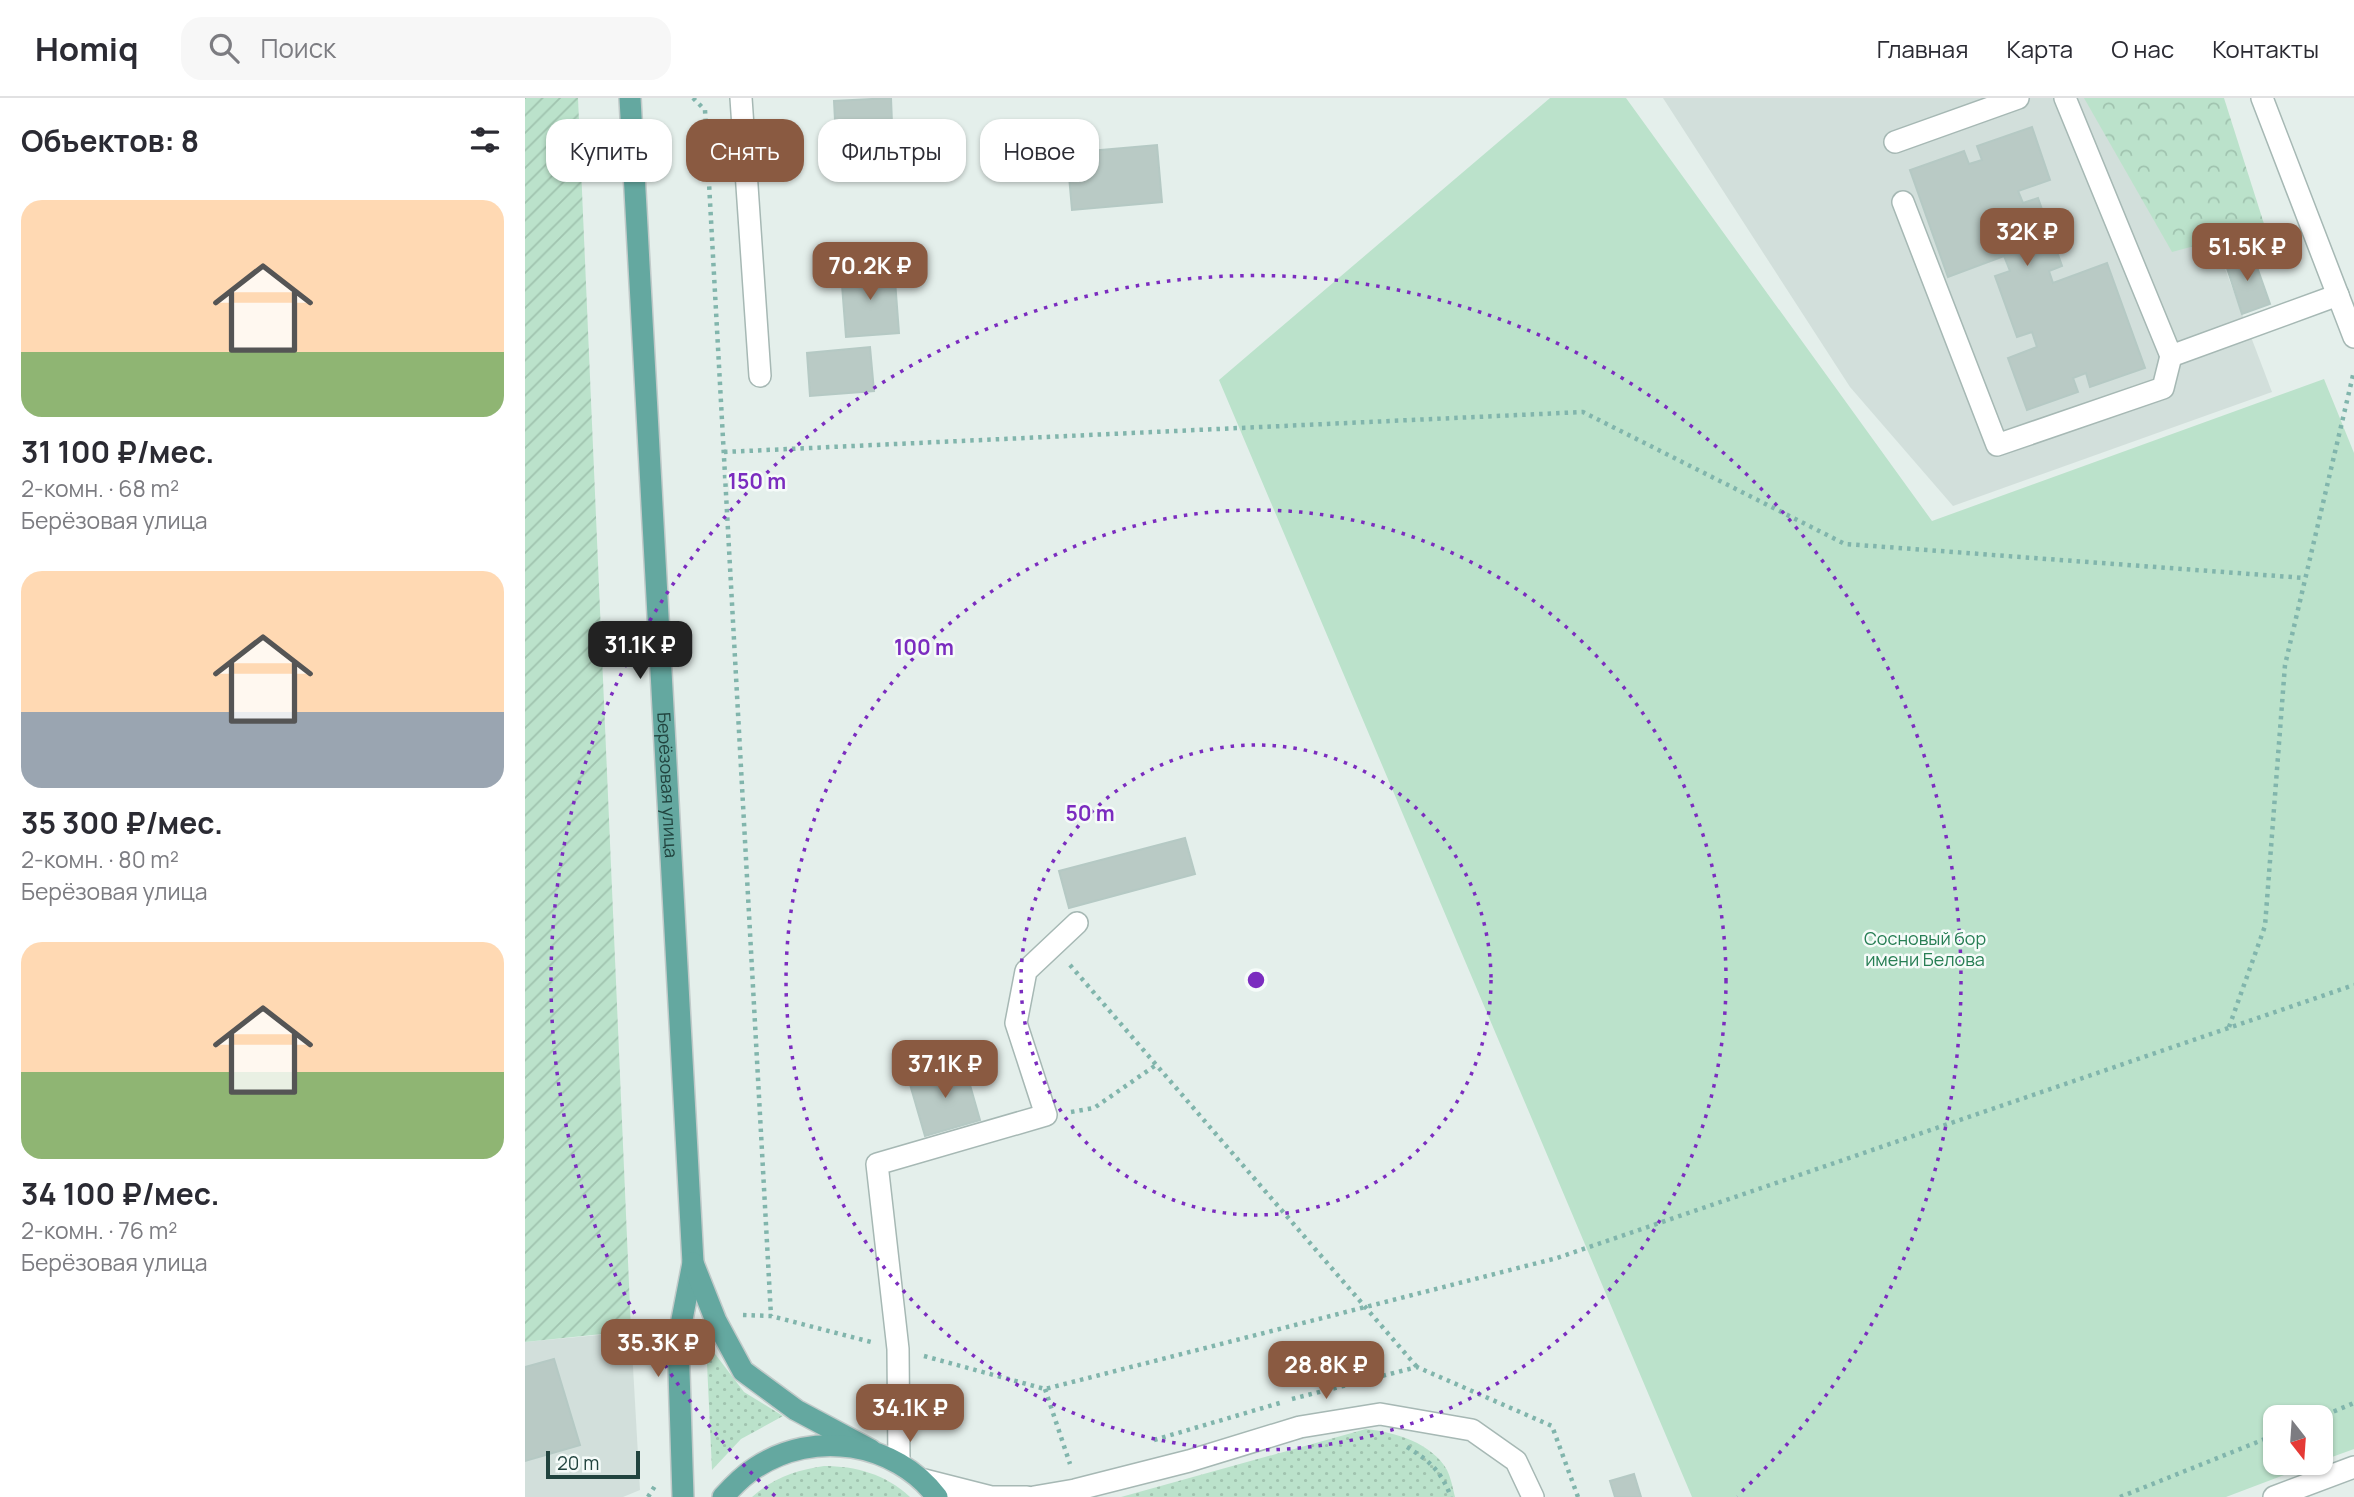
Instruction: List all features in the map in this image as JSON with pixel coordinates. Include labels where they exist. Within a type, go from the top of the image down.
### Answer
[{"type":"main road","name":"Берёзовая улица","points":[[629,98],[693,1263],[678,1340],[683,1497]]},
{"type":"main road","name":"Берёзовая улица","points":[[693,1263],[716,1321],[743,1371],[796,1410],[871,1450]]},
{"type":"main road","points":[[723,1497],[754,1468],[791,1451],[831,1444],[871,1450],[899,1462],[931,1489]]},
{"type":"street","points":[[741,98],[760,376]]},
{"type":"street","points":[[1895,142],[2018,98]]},
{"type":"street","points":[[1903,202],[1997,445],[2163,388],[2171,356],[2065,98]]},
{"type":"street","points":[[2262,98],[2354,337]]},
{"type":"street","points":[[2171,356],[2338,295]]},
{"type":"street","points":[[899,1462],[898,1349],[877,1164],[1046,1115],[1016,1023],[1026,971],[1077,923]]},
{"type":"street","points":[[1034,1497],[1075,1490],[1189,1461],[1300,1427],[1380,1414],[1472,1430],[1516,1461],[1533,1497]]},
{"type":"street","points":[[2274,1497],[2354,1468]]},
{"type":"street","points":[[931,1489],[991,1497],[1027,1497]]},
{"type":"path","points":[[694,98],[705,110],[771,1316],[1045,1389],[1557,1258],[2354,985]]},
{"type":"path","points":[[2228,1028],[2265,926],[2285,666],[2354,371]]},
{"type":"path","points":[[724,452],[1583,412],[1845,544],[2304,578]]},
{"type":"path","points":[[1054,946],[1417,1367]]},
{"type":"path","points":[[1046,1115],[1094,1108],[1156,1065]]},
{"type":"path","points":[[1045,1389],[1075,1490]]},
{"type":"path","points":[[2333,1412],[2354,1403]]},
{"type":"path","points":[[2120,1497],[2263,1440]]},
{"type":"path","points":[[1398,1442],[1428,1460],[1445,1482],[1451,1497]]},
{"type":"shaded area","points":[[1663,98],[2160,98],[2272,392],[1953,506],[1850,387]]},
{"type":"shaded area","points":[[631,1332],[640,1490],[623,1497],[525,1497],[525,1342]]},
{"type":"green space","points":[[525,98],[578,98],[579,119],[546,119],[546,182],[582,182],[631,1331],[525,1342]]},
{"type":"green space","name":"Сосновый бор имени Белова","points":[[1550,98],[1626,98],[1932,521],[2324,379],[2354,453],[2354,1449],[2333,1457],[2333,1405],[2263,1405],[2263,1475],[2284,1475],[2226,1497],[1692,1497],[1219,380]]},
{"type":"green space","points":[[2084,98],[2224,98],[2265,227],[2172,252]]},
{"type":"green space","points":[[706,1342],[744,1392],[783,1416],[741,1439],[712,1470]]},
{"type":"green space","points":[[1366,1429],[1412,1440],[1432,1453],[1447,1470],[1455,1497],[1121,1497]]},
{"type":"green space","points":[[824,1466],[870,1473],[891,1482],[910,1497],[752,1497],[785,1476]]},
{"type":"building","points":[[891,98],[892,119],[835,119],[834,101]]},
{"type":"building","points":[[2032,127],[2050,180],[2018,191],[2023,203],[2038,198],[2062,266],[2049,271],[2053,283],[2107,263],[2145,368],[2090,387],[2086,373],[2073,378],[2078,392],[2027,410],[2008,358],[2037,347],[2032,332],[2017,337],[1995,276],[2010,271],[2004,256],[1948,277],[1910,170],[1964,151],[1969,164],[1982,160],[1977,146]]},
{"type":"building","points":[[1157,145],[1162,202],[1072,210],[1070,182],[1099,182],[1099,150]]},
{"type":"building","points":[[2252,253],[2270,304],[2242,314],[2225,262]]},
{"type":"building","points":[[894,267],[899,333],[846,337],[841,272]]},
{"type":"building","points":[[870,347],[874,391],[810,396],[807,353]]},
{"type":"building","points":[[1185,838],[1195,874],[1069,908],[1059,871]]},
{"type":"building","points":[[964,1064],[980,1120],[925,1136],[909,1081]]},
{"type":"building","points":[[554,1359],[580,1445],[525,1461],[525,1367]]},
{"type":"building","points":[[1634,1474],[1641,1497],[1615,1497],[1610,1481]]}]
